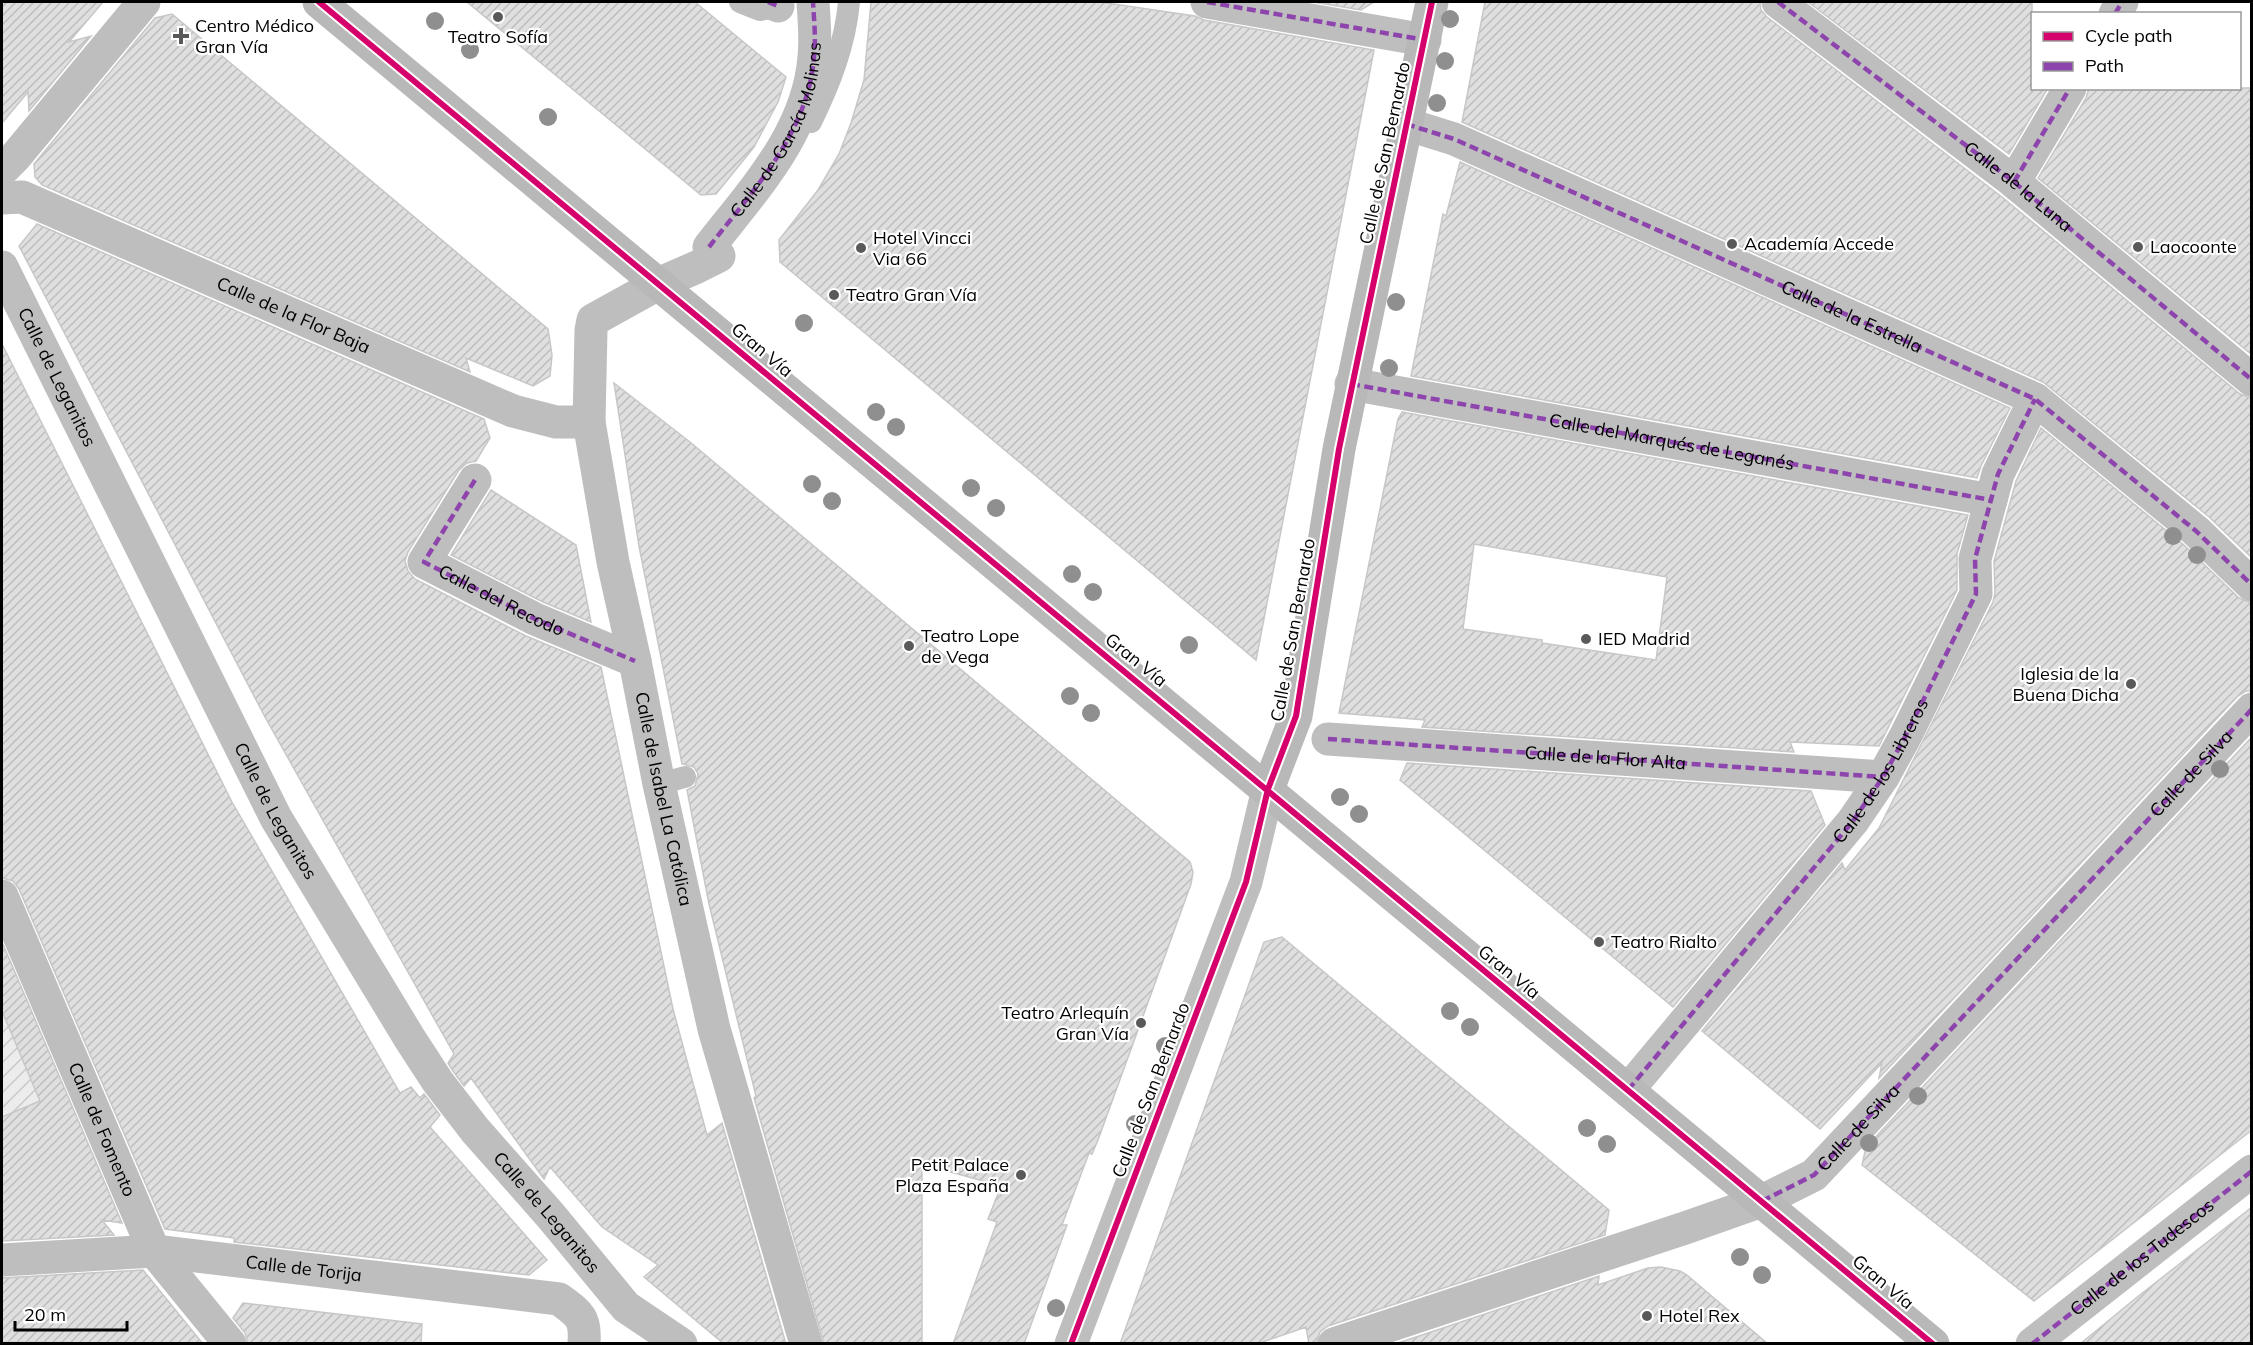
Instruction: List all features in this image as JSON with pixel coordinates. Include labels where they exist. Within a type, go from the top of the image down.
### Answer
[{"type":"street","points":[[12,197],[13,182],[9,163],[144,2]]},
{"type":"street","name":"Gran Vía","points":[[319,2],[1933,1344]]},
{"type":"street","name":"Calle de García Molinas","points":[[658,284],[697,267],[714,251],[784,148],[797,124],[809,88],[814,57],[813,2]]},
{"type":"street","points":[[1207,2],[1425,40]]},
{"type":"street","name":"Calle de San Bernardo","points":[[1071,1344],[1246,882],[1268,789],[1296,716],[1351,384],[1432,2]]},
{"type":"street","name":"Calle de la Luna","points":[[1778,2],[2014,182],[2252,380]]},
{"type":"street","points":[[2014,182],[2069,90]]},
{"type":"street","name":"Calle de la Estrella","points":[[1406,124],[1454,139],[2035,399],[2196,531],[2252,585]]},
{"type":"street","name":"Calle de la Flor Baja","points":[[12,197],[513,411],[556,422],[589,422]]},
{"type":"street","name":"Calle de Leganitos","points":[[2,267],[276,818],[410,1039],[438,1082],[476,1130],[626,1307],[681,1344]]},
{"type":"street","name":"Calle de Isabel La Católica","points":[[658,284],[593,320],[589,422],[613,562],[635,661],[672,781],[714,1029],[806,1344]]},
{"type":"street","name":"Calle del Marqués de Leganés","points":[[1351,384],[1991,500]]},
{"type":"street","name":"Calle de los Libreros","points":[[1628,1090],[1853,821],[1883,777],[1976,594],[1975,559],[1998,474],[2035,399]]},
{"type":"street","name":"Calle del Recodo","points":[[475,480],[424,562],[535,619],[635,661]]},
{"type":"street","name":"Calle de Silva","points":[[1334,1344],[1762,1201],[1814,1175],[2252,709]]},
{"type":"street","name":"Calle de la Flor Alta","points":[[1328,739],[1883,777]]},
{"type":"street","name":"Calle de Fomento","points":[[2,896],[154,1251],[230,1344]]},
{"type":"street","name":"Calle de los Tudescos","points":[[2032,1344],[2252,1171]]},
{"type":"street","name":"Calle de Torija","points":[[2,1260],[154,1251],[559,1299]]},
{"type":"street","points":[[583,1343],[585,1328],[581,1318],[577,1312],[559,1299],[590,1263]]},
{"type":"street","points":[[583,1343],[626,1307]]},
{"type":"lane","points":[[740,2],[760,10],[773,4]]},
{"type":"lane","points":[[714,251],[770,193],[810,125],[834,71],[842,46],[849,2]]},
{"type":"shaded area","points":[[4,1017],[40,1101],[2,1117],[2,1018]]},
{"type":"building","points":[[2,2],[103,2],[69,42],[91,36],[29,111],[28,92],[2,123]]},
{"type":"building","points":[[467,2],[695,2],[786,77],[778,102],[754,147],[716,194],[701,195]]},
{"type":"building","points":[[871,2],[1100,2],[1195,16],[1204,20],[1374,50],[1256,660],[780,262],[779,240],[818,190],[839,154],[851,123],[864,80]]},
{"type":"building","points":[[1313,2],[1374,2],[1361,10]]},
{"type":"building","points":[[1485,2],[1760,2],[1761,10],[1767,17],[2002,197],[2240,394],[2252,398],[2252,558],[2208,516],[2043,382],[1462,122]]},
{"type":"building","points":[[1808,2],[2032,2],[2031,90],[2047,90],[2009,154]]},
{"type":"building","points":[[172,14],[548,329],[552,355],[550,376],[533,386],[466,358],[470,372],[42,185],[35,177],[34,164],[155,18]]},
{"type":"building","points":[[2241,88],[2252,88],[2252,355],[2038,178],[2086,98],[2088,90],[2241,90]]},
{"type":"building","points":[[1460,162],[2010,408],[1977,478],[1411,376],[1443,214],[1446,216]]},
{"type":"building","points":[[37,224],[484,419],[490,438],[476,461],[467,463],[459,470],[408,552],[405,561],[408,571],[415,579],[526,636],[601,667],[673,1009],[707,1135],[722,1123],[786,1344],[724,1344],[644,1277],[658,1265],[602,1227],[550,1167],[544,1179],[471,1078],[464,1086],[453,1071],[448,1063],[454,1054],[265,717],[19,246]]},
{"type":"building","points":[[2,344],[232,802],[400,1093],[411,1087],[420,1098],[424,1094],[440,1115],[430,1127],[547,1260],[529,1275],[234,1242],[234,1238],[165,1229],[19,889],[13,881],[2,878]]},
{"type":"building","points":[[614,383],[690,442],[1190,862],[1193,872],[1191,884],[1098,1140],[1092,1154],[1089,1153],[1062,1225],[1067,1225],[1024,1344],[953,1344],[997,1222],[988,1219],[1001,1186],[922,1164],[922,1344],[824,1344],[754,1098],[756,1096],[709,904],[687,790],[695,786],[698,774],[694,767],[682,764],[639,546]]},
{"type":"building","points":[[1402,412],[1968,515],[1957,554],[1957,590],[1879,746],[1790,742],[1794,752],[1422,727],[1425,720],[1339,713],[1398,419]],"holes":[[[1474,544],[1667,577],[1656,660],[1463,629]]]},
{"type":"building","points":[[2041,428],[2184,545],[2239,598],[2252,603],[2252,691],[2246,691],[2238,696],[1879,1078],[1882,1063],[1820,1129],[1702,1031],[1842,863],[1845,870],[1879,828],[1993,602],[1994,561],[2016,481]]},
{"type":"building","points":[[491,490],[576,545],[591,622],[543,602],[451,555]]},
{"type":"building","points":[[2252,737],[2252,1130],[2034,1301],[1862,1165],[1866,1147]]},
{"type":"building","points":[[1407,763],[1811,791],[1825,825],[1673,1007],[1400,780]]},
{"type":"building","points":[[1282,937],[1609,1210],[1605,1235],[1328,1326],[1320,1332],[1316,1344],[1309,1344],[1306,1327],[1257,1344],[1120,1344],[1264,942]]},
{"type":"building","points":[[2,942],[122,1223],[102,1220],[114,1235],[2,1241],[2,1117],[40,1101],[2,1011]]},
{"type":"building","points":[[2252,1207],[2252,1344],[2080,1344],[2136,1298]]},
{"type":"building","name":"Hotel Rex","points":[[1661,1267],[1687,1275],[1768,1344],[1395,1344],[1599,1276],[1598,1285],[1648,1268]]},
{"type":"building","points":[[143,1270],[203,1344],[2,1342],[2,1278]]},
{"type":"building","points":[[243,1303],[422,1324],[421,1344],[248,1344],[245,1333],[233,1318]]},
{"type":"marked path","points":[[768,2],[778,6]]},
{"type":"marked path","points":[[709,247],[776,159],[801,111],[810,85],[814,57],[813,2]]},
{"type":"marked path","points":[[1207,2],[1425,40]]},
{"type":"marked path","points":[[1778,2],[2014,182],[2252,380]]},
{"type":"marked path","points":[[2116,12],[2122,2]]},
{"type":"marked path","points":[[2014,182],[2069,90]]},
{"type":"marked path","points":[[1406,124],[1454,139],[2035,399],[2196,531],[2252,585]]},
{"type":"marked path","points":[[1351,384],[1991,500]]},
{"type":"marked path","points":[[1628,1090],[1853,821],[1883,777],[1976,594],[1975,559],[1998,474],[2035,399]]},
{"type":"marked path","points":[[475,480],[424,562],[535,619],[635,661]]},
{"type":"marked path","points":[[1762,1201],[1814,1175],[2252,709]]},
{"type":"marked path","points":[[1328,739],[1883,777]]},
{"type":"marked path","points":[[2032,1344],[2252,1171]]},
{"type":"cycle path","points":[[319,2],[1933,1344]]},
{"type":"cycle path","points":[[1071,1344],[1246,882],[1268,789],[1296,716],[1339,449],[1432,2]]},
{"type":"place","name":"Teatro Sofía","points":[[498,17]]},
{"type":"place","name":"Centro Médico Gran Vía","points":[[181,36]]},
{"type":"place","name":"Academía Accede","points":[[1732,244]]},
{"type":"place","name":"Laocoonte","points":[[2138,247]]},
{"type":"place","name":"Hotel Vincci Via 66","points":[[861,248]]},
{"type":"place","name":"Teatro Gran Vía","points":[[834,295]]},
{"type":"place","name":"IED Madrid","points":[[1586,639]]},
{"type":"place","name":"Teatro Lope de Vega","points":[[909,646]]},
{"type":"place","name":"Iglesia de la Buena Dicha","points":[[2131,684]]},
{"type":"place","name":"Teatro Rialto","points":[[1599,942]]},
{"type":"place","name":"Teatro Arlequín Gran Vía","points":[[1141,1023]]},
{"type":"place","name":"Petit Palace Plaza España","points":[[1021,1175]]},
{"type":"place","name":"Hotel Rex","points":[[1647,1316]]}]
